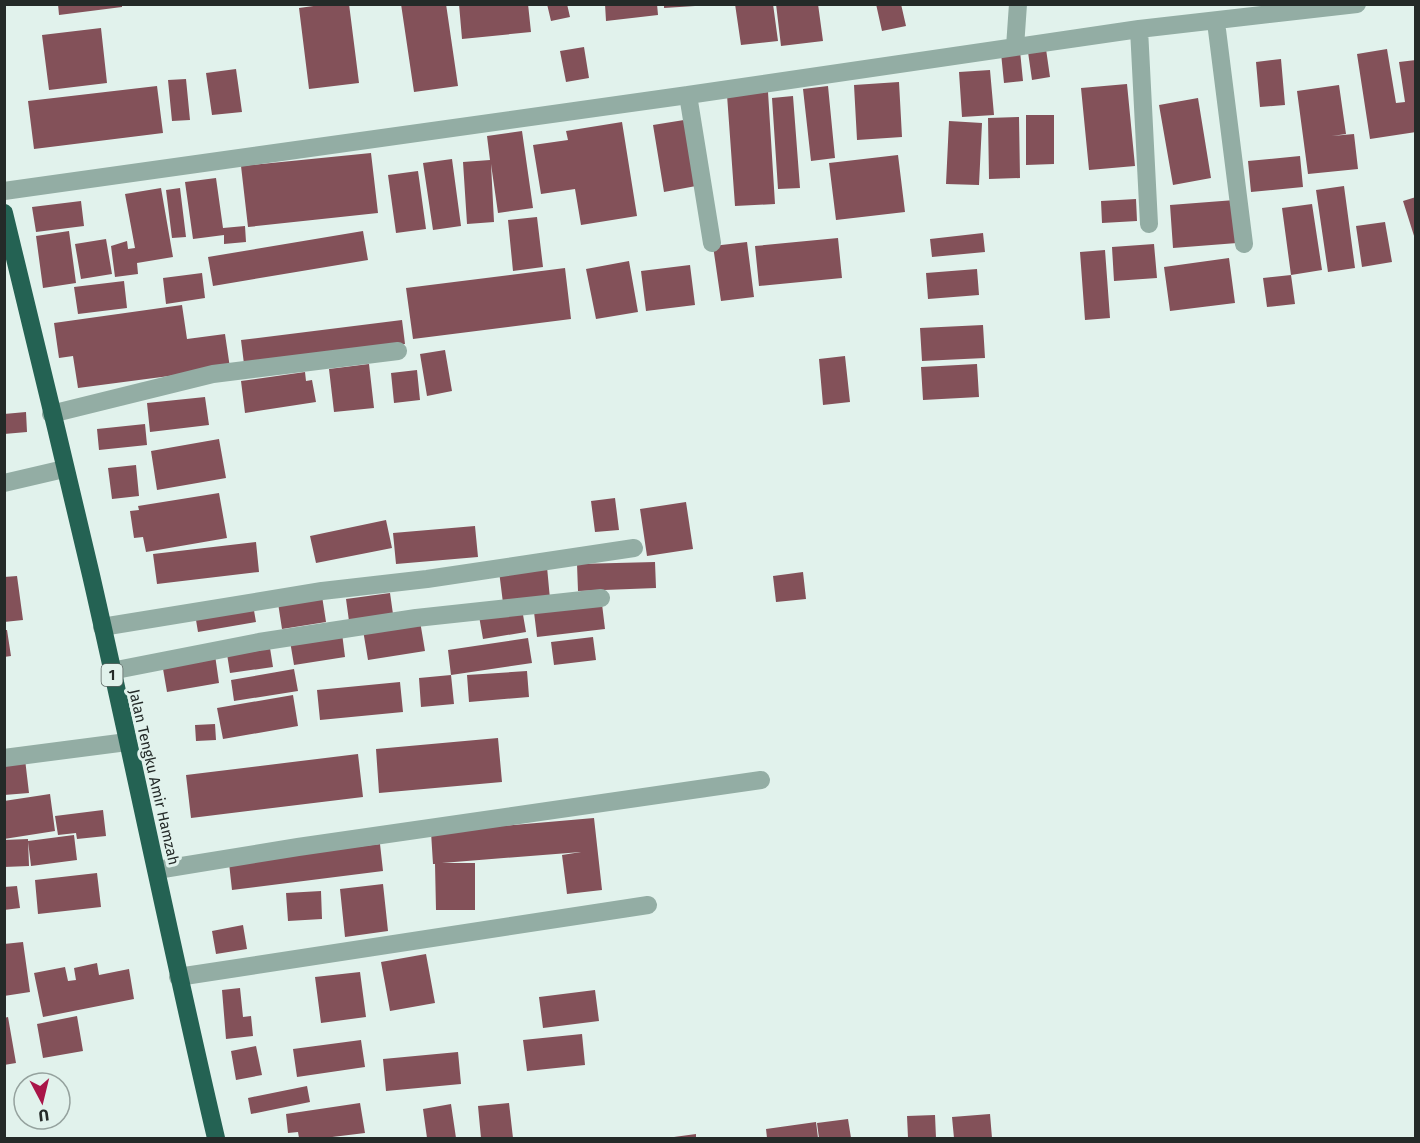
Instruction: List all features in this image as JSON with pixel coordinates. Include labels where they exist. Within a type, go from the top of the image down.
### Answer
[{"type":"highway","name":"Jalan Tengku Amir Hamzah","points":[[4,213],[102,627],[157,870],[178,976],[216,1138]]},
{"type":"street","points":[[1015,47],[1018,4]]},
{"type":"street","points":[[4,191],[1139,29],[1216,22],[1357,4]]},
{"type":"street","points":[[1216,22],[1244,244]]},
{"type":"street","points":[[1139,29],[1149,224]]},
{"type":"street","points":[[688,95],[712,243]]},
{"type":"street","points":[[51,414],[213,374],[398,351]]},
{"type":"street","points":[[4,483],[64,469]]},
{"type":"street","points":[[102,627],[322,591],[427,579],[634,548]]},
{"type":"street","points":[[111,671],[259,642],[416,618],[601,598]]},
{"type":"street","points":[[4,758],[128,742]]},
{"type":"street","points":[[157,870],[298,847],[761,780]]},
{"type":"street","points":[[178,976],[648,905]]},
{"type":"building","points":[[58,4],[122,4],[122,7],[59,15]]},
{"type":"building","points":[[349,4],[359,83],[309,89],[299,8]]},
{"type":"building","points":[[401,4],[446,4],[458,86],[414,92]]},
{"type":"building","points":[[459,4],[528,4],[531,32],[462,39]]},
{"type":"building","points":[[547,4],[567,4],[570,17],[551,21]]},
{"type":"building","points":[[605,4],[657,4],[658,15],[606,21]]},
{"type":"building","points":[[664,4],[695,4],[695,6],[664,8]]},
{"type":"building","points":[[735,4],[773,4],[778,41],[741,45]]},
{"type":"building","points":[[776,4],[818,4],[823,41],[781,46]]},
{"type":"building","points":[[876,4],[901,4],[906,26],[882,31]]},
{"type":"building","points":[[101,28],[107,83],[49,90],[42,35]]},
{"type":"building","points":[[584,47],[589,78],[566,82],[560,51]]},
{"type":"building","points":[[1046,49],[1050,77],[1032,80],[1028,52]]},
{"type":"building","points":[[1387,49],[1396,103],[1405,102],[1399,62],[1416,60],[1416,132],[1370,139],[1357,54]]},
{"type":"building","points":[[1020,51],[1023,81],[1004,83],[1001,53]]},
{"type":"building","points":[[1281,59],[1285,105],[1260,107],[1256,62]]},
{"type":"building","points":[[236,69],[242,112],[212,115],[206,73]]},
{"type":"building","points":[[990,70],[994,115],[962,117],[959,72]]},
{"type":"building","points":[[186,79],[190,120],[172,121],[168,80]]},
{"type":"building","points":[[899,82],[902,137],[857,140],[854,85]]},
{"type":"building","points":[[1127,84],[1135,166],[1089,170],[1081,88]]},
{"type":"building","points":[[1339,85],[1346,134],[1332,136],[1354,134],[1358,169],[1308,174],[1297,91]]},
{"type":"building","points":[[157,86],[163,133],[34,149],[28,101]]},
{"type":"building","points":[[828,86],[835,158],[811,161],[803,89]]},
{"type":"building","points":[[768,92],[775,204],[735,206],[727,95]]},
{"type":"building","points":[[793,96],[800,188],[778,189],[772,98]]},
{"type":"building","points":[[1198,98],[1211,178],[1173,185],[1159,105]]},
{"type":"building","points":[[1026,115],[1054,115],[1054,164],[1026,165]]},
{"type":"building","points":[[1019,117],[1020,178],[989,179],[988,118]]},
{"type":"building","points":[[684,120],[696,186],[664,192],[653,125]]},
{"type":"building","points":[[949,121],[982,123],[979,185],[946,184]]},
{"type":"building","points":[[622,122],[637,216],[581,225],[575,189],[541,194],[533,145],[568,140],[566,131]]},
{"type":"building","points":[[522,131],[533,208],[498,213],[491,164],[494,222],[467,224],[463,162],[490,160],[487,136]]},
{"type":"building","points":[[371,153],[378,213],[248,227],[241,166]]},
{"type":"building","points":[[898,155],[905,212],[836,220],[829,163]]},
{"type":"building","points":[[1300,156],[1303,187],[1251,192],[1248,161]]},
{"type":"building","points":[[452,159],[461,226],[433,230],[423,163]]},
{"type":"building","points":[[418,171],[426,229],[396,233],[388,175]]},
{"type":"building","points":[[216,178],[223,228],[245,226],[246,242],[224,244],[224,235],[193,239],[185,182]]},
{"type":"building","points":[[1344,186],[1355,268],[1328,272],[1316,190]]},
{"type":"building","points":[[161,188],[173,257],[137,263],[138,274],[115,277],[111,246],[127,241],[128,249],[135,248],[125,194]]},
{"type":"building","points":[[180,188],[186,237],[172,238],[166,190]]},
{"type":"building","points":[[1416,197],[1416,239],[1415,239],[1403,201]]},
{"type":"building","points":[[1136,199],[1137,221],[1102,223],[1101,201]]},
{"type":"building","points":[[1235,200],[1237,243],[1173,248],[1170,205]]},
{"type":"building","points":[[81,201],[84,226],[36,232],[32,207]]},
{"type":"building","points":[[1312,204],[1322,270],[1291,275],[1282,208]]},
{"type":"building","points":[[537,217],[543,267],[513,271],[508,220]]},
{"type":"building","points":[[1385,222],[1392,262],[1362,267],[1356,226]]},
{"type":"building","points":[[69,231],[76,283],[43,288],[36,236]]},
{"type":"building","points":[[363,231],[368,260],[213,286],[208,257]]},
{"type":"building","points":[[983,233],[985,252],[932,257],[930,239]]},
{"type":"building","points":[[838,238],[842,278],[759,286],[755,246]]},
{"type":"building","points":[[106,239],[112,274],[81,279],[75,244]]},
{"type":"building","points":[[747,242],[754,297],[721,301],[713,246]]},
{"type":"building","points":[[1154,244],[1157,278],[1114,281],[1112,247]]},
{"type":"building","points":[[1105,250],[1110,318],[1085,320],[1080,252]]},
{"type":"building","points":[[1229,258],[1235,303],[1170,311],[1164,267]]},
{"type":"building","points":[[629,261],[638,312],[596,319],[586,269]]},
{"type":"building","points":[[690,265],[695,305],[646,311],[641,271]]},
{"type":"building","points":[[565,268],[571,319],[413,339],[406,288]]},
{"type":"building","points":[[977,269],[979,295],[928,299],[926,273]]},
{"type":"building","points":[[202,273],[205,298],[166,304],[163,278]]},
{"type":"building","points":[[1291,275],[1295,304],[1267,307],[1263,278]]},
{"type":"building","points":[[124,281],[127,308],[78,314],[74,287]]},
{"type":"building","points":[[182,305],[187,339],[225,334],[230,368],[78,388],[73,356],[59,358],[54,323]]},
{"type":"building","points":[[402,320],[405,344],[244,364],[241,340]]},
{"type":"building","points":[[983,325],[985,358],[922,361],[920,328]]},
{"type":"building","points":[[445,350],[452,391],[427,396],[420,354]]},
{"type":"building","points":[[845,356],[850,402],[823,405],[819,359]]},
{"type":"building","points":[[369,364],[374,408],[334,412],[329,369]]},
{"type":"building","points":[[977,364],[979,397],[923,400],[921,367]]},
{"type":"building","points":[[417,370],[420,400],[394,403],[391,373]]},
{"type":"building","points":[[305,372],[306,381],[312,380],[316,402],[245,413],[241,381]]},
{"type":"building","points":[[205,397],[209,425],[150,432],[147,403]]},
{"type":"building","points":[[26,412],[27,432],[4,434],[4,414]]},
{"type":"building","points":[[145,424],[147,445],[99,450],[97,429]]},
{"type":"building","points":[[219,439],[226,478],[157,490],[151,451]]},
{"type":"building","points":[[136,465],[139,496],[112,499],[108,468]]},
{"type":"building","points":[[219,493],[227,538],[146,552],[143,537],[134,538],[130,511],[139,510],[138,506]]},
{"type":"building","points":[[615,498],[619,530],[595,532],[591,501]]},
{"type":"building","points":[[686,502],[693,549],[647,556],[640,509]]},
{"type":"building","points":[[386,520],[392,548],[316,563],[310,536]]},
{"type":"building","points":[[475,526],[478,557],[396,564],[393,533]]},
{"type":"building","points":[[256,542],[259,572],[157,584],[153,554]]},
{"type":"building","points":[[655,562],[656,588],[578,591],[577,564]]},
{"type":"building","points":[[547,567],[550,599],[503,603],[499,571]]},
{"type":"building","points":[[803,572],[806,599],[776,602],[773,576]]},
{"type":"building","points":[[17,576],[23,620],[4,622],[4,577]]},
{"type":"building","points":[[390,593],[393,614],[349,621],[346,599]]},
{"type":"building","points":[[322,596],[326,622],[282,629],[278,603]]},
{"type":"building","points":[[602,604],[605,629],[537,637],[534,612]]},
{"type":"building","points":[[253,605],[256,622],[198,632],[195,614]]},
{"type":"building","points":[[522,609],[526,632],[483,639],[479,616]]},
{"type":"building","points":[[420,621],[425,651],[368,660],[363,630]]},
{"type":"building","points":[[4,630],[7,630],[11,656],[4,657]]},
{"type":"building","points":[[342,633],[345,657],[294,665],[290,641]]},
{"type":"building","points":[[593,637],[596,660],[554,665],[551,642]]},
{"type":"building","points":[[528,638],[532,663],[451,675],[448,650]]},
{"type":"building","points":[[270,648],[273,667],[230,673],[227,654]]},
{"type":"building","points":[[215,655],[219,683],[167,692],[162,663]]},
{"type":"building","points":[[294,669],[298,691],[234,701],[231,680]]},
{"type":"building","points":[[527,671],[529,697],[469,702],[467,675]]},
{"type":"building","points":[[451,675],[454,704],[421,707],[419,678]]},
{"type":"building","points":[[400,682],[403,712],[320,720],[317,690]]},
{"type":"building","points":[[293,695],[298,726],[223,739],[217,708]]},
{"type":"building","points":[[215,724],[216,740],[196,741],[195,725]]},
{"type":"building","points":[[498,738],[502,782],[379,793],[376,749]]},
{"type":"building","points":[[358,754],[363,797],[191,818],[186,775]]},
{"type":"building","points":[[25,759],[29,793],[4,795],[4,761]]},
{"type":"building","points":[[50,794],[55,831],[4,839],[4,801]]},
{"type":"building","points":[[103,810],[106,836],[77,839],[76,833],[58,835],[55,816]]},
{"type":"building","points":[[594,818],[602,890],[567,894],[562,855],[581,852],[442,863],[475,863],[475,910],[436,910],[435,864],[433,864],[431,832]]},
{"type":"building","points":[[74,835],[77,860],[31,866],[28,841]]},
{"type":"building","points":[[28,839],[29,866],[4,867],[4,840]]},
{"type":"building","points":[[380,844],[383,871],[232,890],[229,863]]},
{"type":"building","points":[[97,873],[101,907],[38,914],[35,880]]},
{"type":"building","points":[[383,884],[388,931],[345,937],[340,889]]},
{"type":"building","points":[[17,886],[20,908],[4,910],[4,887]]},
{"type":"building","points":[[321,891],[322,919],[288,921],[286,893]]},
{"type":"building","points":[[243,925],[247,949],[216,954],[212,931]]},
{"type":"building","points":[[23,942],[30,992],[4,996],[4,944]]},
{"type":"building","points":[[426,954],[435,1003],[390,1011],[381,962]]},
{"type":"building","points":[[97,963],[99,975],[129,969],[134,999],[43,1017],[34,973],[65,967],[68,981],[76,980],[74,968]]},
{"type":"building","points":[[360,972],[366,1017],[321,1023],[315,977]]},
{"type":"building","points":[[240,988],[243,1017],[251,1016],[253,1036],[226,1039],[222,990]]},
{"type":"building","points":[[595,990],[599,1021],[543,1028],[539,997]]},
{"type":"building","points":[[77,1016],[83,1051],[43,1058],[37,1024]]},
{"type":"building","points":[[8,1017],[16,1063],[4,1065],[4,1018]]},
{"type":"building","points":[[582,1034],[585,1065],[527,1071],[523,1040]]},
{"type":"building","points":[[361,1040],[365,1067],[297,1077],[293,1049]]},
{"type":"building","points":[[256,1046],[262,1075],[236,1080],[231,1051]]},
{"type":"building","points":[[458,1052],[461,1084],[386,1091],[383,1059]]},
{"type":"building","points":[[307,1086],[310,1102],[251,1114],[248,1098]]},
{"type":"building","points":[[360,1103],[365,1133],[324,1138],[299,1138],[298,1132],[288,1133],[286,1114]]},
{"type":"building","points":[[509,1103],[513,1138],[481,1138],[478,1106]]},
{"type":"building","points":[[451,1104],[456,1138],[427,1138],[423,1109]]},
{"type":"building","points":[[990,1114],[992,1138],[954,1138],[952,1117]]},
{"type":"building","points":[[935,1115],[936,1138],[908,1138],[907,1116]]},
{"type":"building","points":[[848,1119],[851,1138],[819,1138],[817,1123]]},
{"type":"building","points":[[816,1122],[818,1138],[767,1138],[766,1129]]},
{"type":"building","points":[[696,1134],[696,1138],[674,1138],[674,1137]]}]
